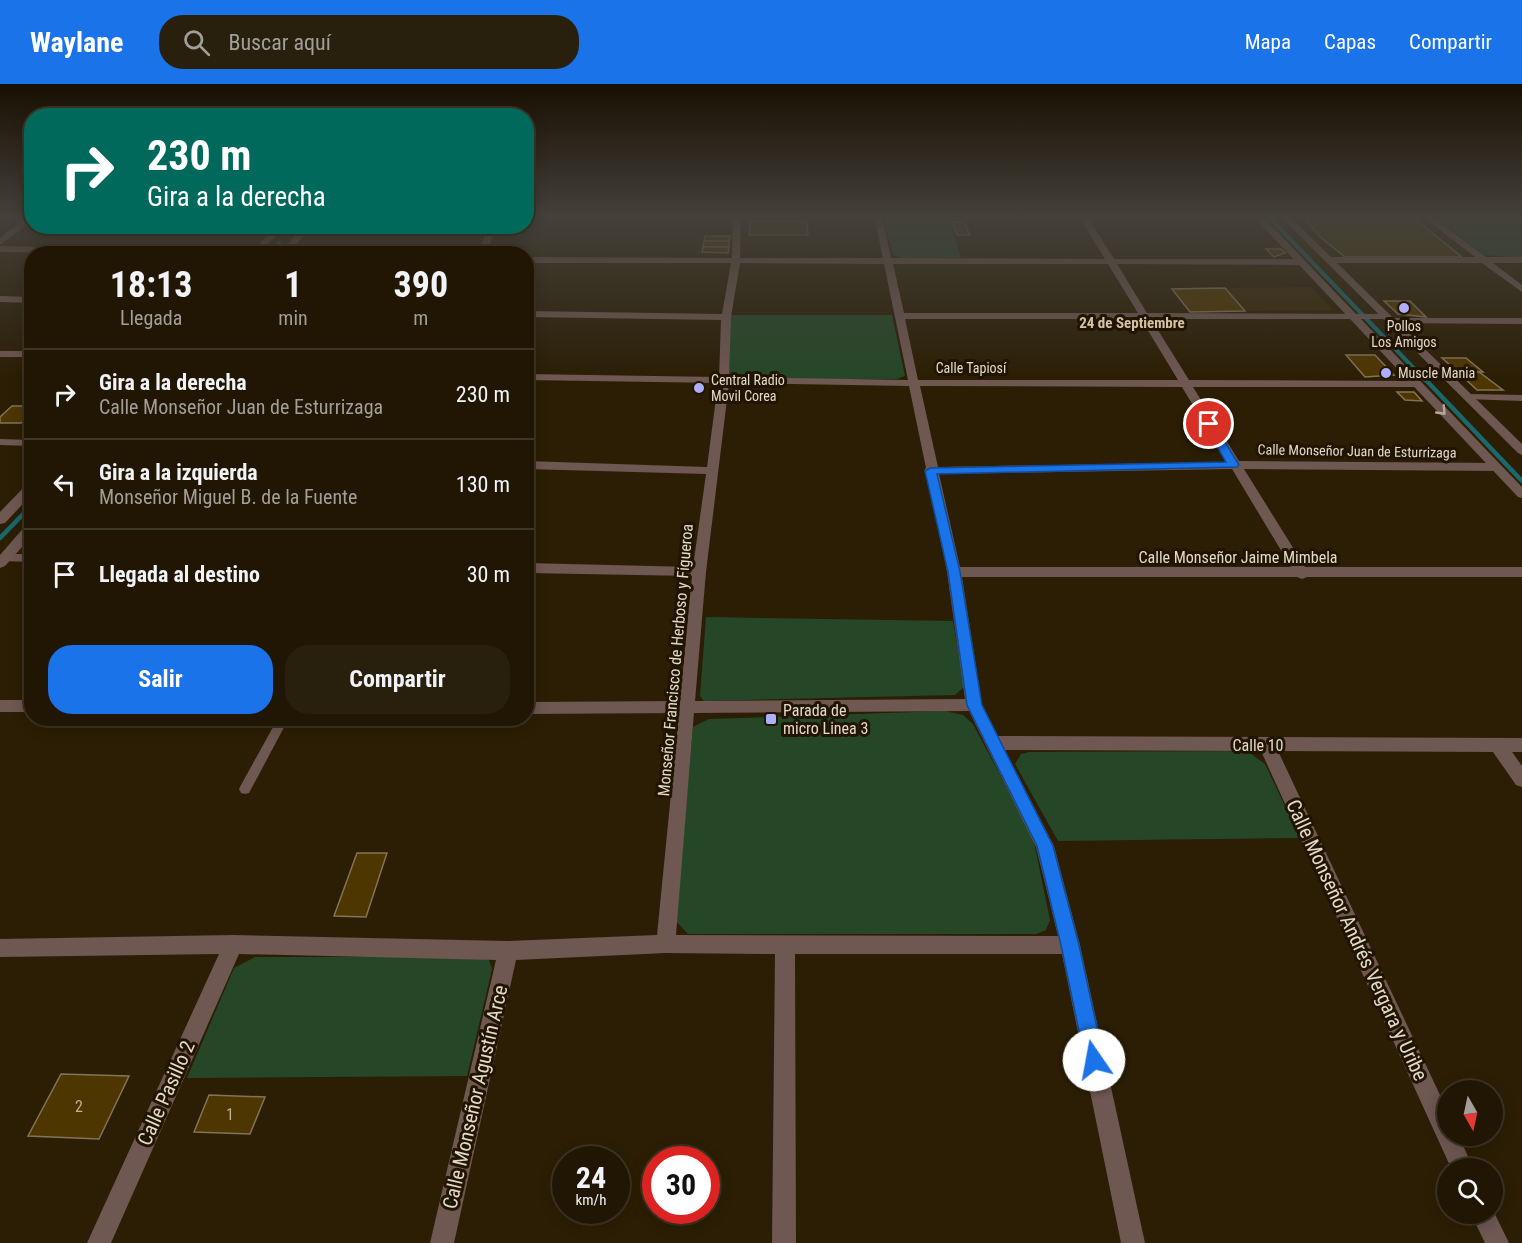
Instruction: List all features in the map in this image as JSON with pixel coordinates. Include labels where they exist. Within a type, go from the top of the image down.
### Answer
[{"type":"street","name":"Monseñor Francisco de Herboso y Figueroa","points":[[666,944],[689,709],[699,572],[724,379],[726,317],[735,270]]},
{"type":"street","points":[[890,270],[930,471],[954,572],[974,705],[1045,846],[1070,945],[1133,1243]]},
{"type":"street","points":[[1116,270],[1233,465],[1302,574]]},
{"type":"street","points":[[1307,270],[1355,316],[1416,384],[1522,494]]},
{"type":"street","points":[[1339,270],[1384,318],[1470,397],[1522,451]]},
{"type":"street","points":[[1499,270],[1522,289]]},
{"type":"street","points":[[0,299],[24,300]]},
{"type":"street","points":[[534,314],[726,317]]},
{"type":"street","points":[[901,316],[1355,316],[1522,321]]},
{"type":"street","points":[[0,354],[24,354]]},
{"type":"street","name":"Calle Tapiosí","points":[[534,377],[914,383],[1416,384]]},
{"type":"street","points":[[1470,397],[1522,398]]},
{"type":"street","points":[[0,442],[24,443]]},
{"type":"street","points":[[534,465],[712,471]]},
{"type":"street","name":"Calle Monseñor Juan de Esturrizaga","points":[[930,471],[1233,465],[1496,467]]},
{"type":"street","points":[[0,520],[24,494]]},
{"type":"street","points":[[2,560],[24,536]]},
{"type":"street","points":[[2,560],[24,559]]},
{"type":"street","points":[[534,568],[699,572]]},
{"type":"street","name":"Calle Monseñor Jaime Mimbela","points":[[954,572],[1302,574],[1522,572]]},
{"type":"street","points":[[534,708],[689,709],[974,705]]},
{"type":"street","points":[[0,706],[24,706]]},
{"type":"street","name":"Calle 10","points":[[994,743],[1522,745]]},
{"type":"street","name":"Calle Monseñor Andrés Vergara y Uribe","points":[[1267,745],[1457,1158]]},
{"type":"street","points":[[1498,745],[1522,780]]},
{"type":"street","points":[[784,1243],[785,943]]},
{"type":"street","points":[[0,948],[233,944],[508,951],[666,944],[1070,945]]},
{"type":"street","name":"Calle Pasillo 2","points":[[99,1243],[233,944]]},
{"type":"street","name":"Calle Monseñor Agustín Arce","points":[[442,1243],[508,951]]},
{"type":"street","points":[[1488,1224],[1497,1243]]},
{"type":"lane","points":[[245,789],[280,726]]},
{"type":"shaded area","points":[[1311,287],[1333,310],[1245,311],[1225,288]]},
{"type":"green space","points":[[730,315],[892,315],[905,376],[897,379],[734,379],[729,376]]},
{"type":"green space","points":[[706,617],[953,621],[964,687],[955,695],[704,701],[700,696]]},
{"type":"green space","points":[[945,711],[963,715],[973,724],[1033,837],[1050,920],[1046,930],[1036,934],[688,934],[676,921],[693,727],[709,719]]},
{"type":"green space","points":[[1247,751],[1265,764],[1300,838],[1058,841],[1015,764],[1021,754],[1029,752]]},
{"type":"green space","points":[[255,957],[480,957],[489,960],[492,969],[467,1076],[187,1078],[234,968]]},
{"type":"building","points":[[1225,288],[1245,311],[1190,312],[1172,289]]},
{"type":"building","name":"Pollos Los Amigos","points":[[1384,301],[1410,301],[1426,317],[1398,314]]},
{"type":"building","points":[[1346,355],[1375,355],[1394,375],[1365,377]]},
{"type":"building","points":[[1442,358],[1466,358],[1483,372],[1458,372]]},
{"type":"building","points":[[1458,372],[1479,372],[1503,390],[1477,390]]},
{"type":"building","points":[[1397,392],[1414,392],[1422,401],[1405,400]]},
{"type":"building","points":[[12,406],[24,406],[24,420],[21,423],[0,423],[0,417]]},
{"type":"building","points":[[357,853],[387,853],[366,917],[334,916]]},
{"type":"building","points":[[61,1074],[129,1076],[99,1139],[28,1136]]},
{"type":"building","points":[[209,1095],[265,1097],[250,1134],[194,1132]]},
{"type":"waterway","points":[[1320,270],[1425,380]]},
{"type":"waterway","points":[[1424,378],[1522,481]]},
{"type":"waterway","points":[[0,538],[24,513]]},
{"type":"place","name":"Pollos Los Amigos","points":[[1404,308]]},
{"type":"place","name":"Muscle Mania","points":[[1386,373]]},
{"type":"place","name":"Central Radio Movil Corea","points":[[699,388]]},
{"type":"place","name":"Parada de micro Linea 3","points":[[771,719]]},
{"type":"district","name":"24 de Septiembre","points":[[1132,323]]},
{"type":"route","points":[[1094,1060],[1070,945],[1045,846],[974,705],[954,572],[930,471],[1233,465],[1209,424]]}]
